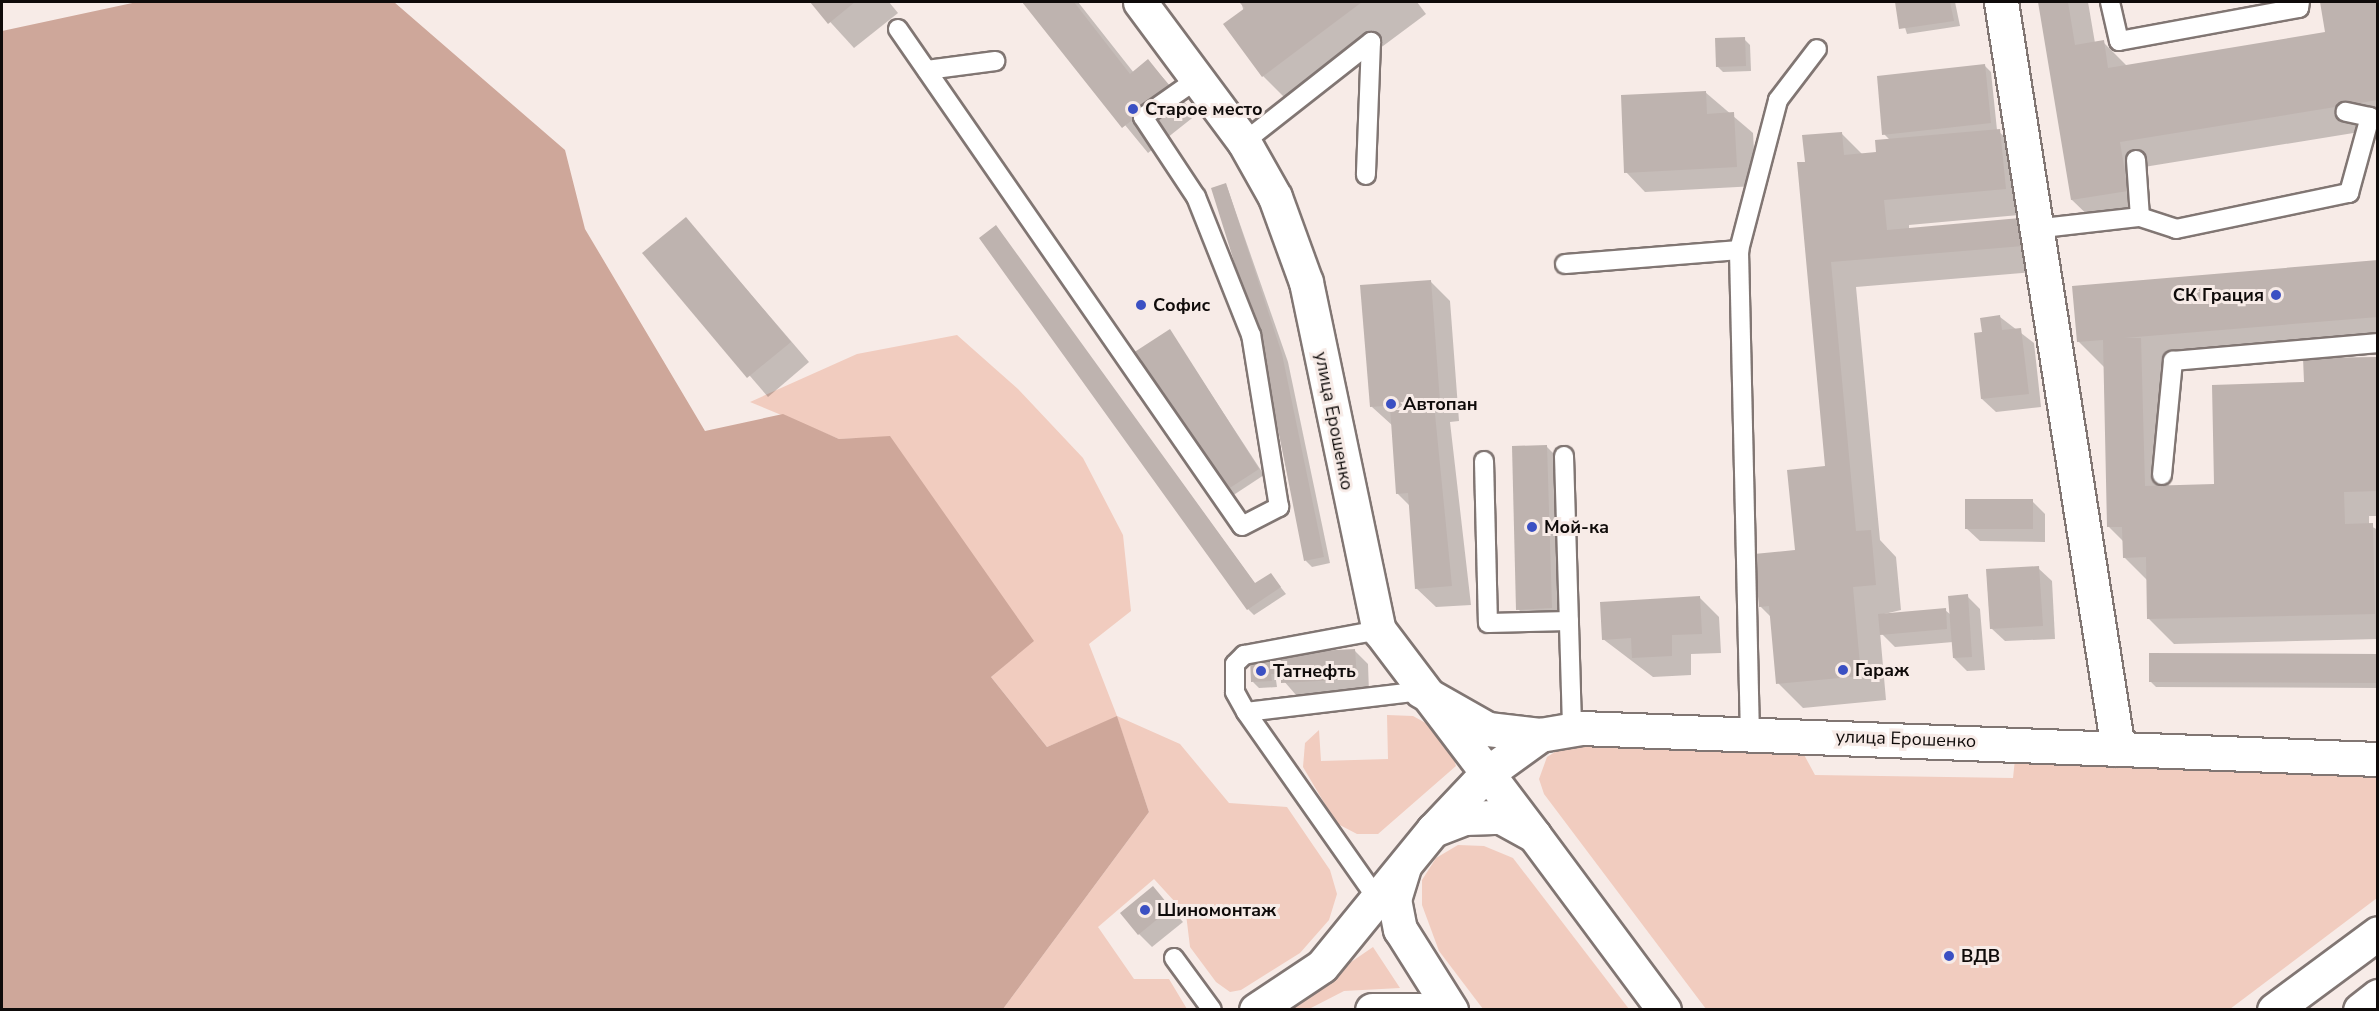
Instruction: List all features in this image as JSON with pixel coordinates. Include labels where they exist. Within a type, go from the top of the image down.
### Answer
[{"type":"street","name":"улица Ерошенко","points":[[1140,2],[1244,142],[1275,197],[1306,282],[1379,630],[1421,691],[1534,835],[1664,1010]]},
{"type":"street","points":[[2001,2],[2034,228],[2118,749]]},
{"type":"street","points":[[1421,691],[1488,729],[1540,735]]},
{"type":"street","name":"улица Ерошенко","points":[[1534,835],[1521,778],[1540,735],[1572,729],[2378,759]]},
{"type":"street","points":[[1433,830],[1486,774],[1540,735]]},
{"type":"street","name":"улица Ерошенко","points":[[1451,1010],[1400,929],[1394,899],[1405,862],[1433,830],[1465,818],[1501,817],[1534,835]]},
{"type":"street","points":[[1256,1010],[1322,966],[1405,862]]},
{"type":"street","points":[[2274,1010],[2378,933]]},
{"type":"street","points":[[1372,1010],[1420,1010]]},
{"type":"lane","points":[[2110,2],[2119,41],[2299,9],[2300,2]]},
{"type":"lane","points":[[898,29],[1242,526],[1279,507],[1251,335],[1196,197],[1143,117],[1197,79]]},
{"type":"lane","points":[[1244,142],[1371,42],[1366,175]]},
{"type":"lane","points":[[1750,736],[1739,250],[1778,100],[1817,49]]},
{"type":"lane","points":[[927,70],[995,61]]},
{"type":"lane","points":[[2034,228],[2140,217],[2176,229],[2349,193],[2370,117],[2346,112]]},
{"type":"lane","points":[[2136,160],[2140,217]]},
{"type":"lane","points":[[1565,264],[1739,250]]},
{"type":"lane","points":[[2162,474],[2173,361],[2378,343]]},
{"type":"lane","points":[[1564,456],[1572,729]]},
{"type":"lane","points":[[1484,461],[1488,623],[1569,621]]},
{"type":"lane","points":[[1376,897],[1246,712],[1235,692],[1235,664],[1244,655],[1379,630]]},
{"type":"lane","points":[[1246,712],[1421,691]]},
{"type":"lane","points":[[1174,958],[1212,1010]]},
{"type":"shaded area","points":[[137,2],[394,2],[565,150],[585,229],[705,431],[783,414],[839,439],[890,436],[1034,641],[991,677],[1047,747],[1117,716],[1149,812],[1003,1009],[2,1009],[2,31]]},
{"type":"shaded area","points":[[957,335],[1018,389],[1083,458],[1123,535],[1131,611],[1089,644],[1117,716],[1180,744],[1229,803],[1287,807],[1330,870],[1337,894],[1329,920],[1300,953],[1241,990],[1230,992],[1216,982],[1190,947],[1186,914],[1154,879],[1098,927],[1134,979],[1169,979],[1187,1009],[1003,1009],[1149,812],[1117,717],[1047,747],[991,677],[1033,641],[890,437],[839,439],[750,402],[857,354]]},
{"type":"shaded area","points":[[1387,715],[1413,716],[1433,727],[1450,744],[1456,766],[1378,834],[1357,834],[1336,823],[1303,767],[1305,743],[1319,730],[1321,761],[1388,759]]},
{"type":"shaded area","points":[[1601,743],[1802,751],[1815,775],[2013,778],[2015,759],[2377,776],[2377,898],[2230,1009],[1706,1009],[1544,794],[1539,779],[1547,757],[1566,745]]},
{"type":"shaded area","points":[[1458,845],[1484,846],[1513,858],[1629,1009],[1483,1009],[1439,951],[1422,905],[1422,880],[1436,858]]},
{"type":"shaded area","points":[[1373,947],[1400,988],[1344,991],[1309,1009],[1281,1010]]},
{"type":"building","points":[[810,2],[855,2],[828,24]]},
{"type":"building","points":[[1022,2],[1074,2],[1130,74],[1148,59],[1172,89],[1122,128]]},
{"type":"building","points":[[1239,2],[1362,2],[1262,77],[1223,24],[1245,8]]},
{"type":"building","points":[[1895,2],[1950,2],[1954,21],[1899,29]]},
{"type":"building","points":[[2038,2],[2068,2],[2075,45],[2104,40],[2108,68],[2325,32],[2320,2],[2378,2],[2378,100],[2120,142],[2128,191],[2071,200]]},
{"type":"building","points":[[1745,37],[1746,66],[1716,67],[1715,38]]},
{"type":"building","points":[[1985,64],[1991,123],[1882,135],[1877,76]]},
{"type":"building","points":[[1706,91],[1707,114],[1734,112],[1737,167],[1624,173],[1621,95]]},
{"type":"building","points":[[2000,129],[2006,189],[1884,200],[1887,230],[2020,218],[2023,246],[1831,262],[1856,531],[1871,530],[1876,585],[1853,587],[1861,676],[1776,684],[1769,606],[1759,607],[1754,554],[1795,550],[1787,470],[1825,466],[1797,162],[1805,162],[1802,135],[1842,132],[1844,155],[1876,152],[1875,140]]},
{"type":"building","points":[[1226,183],[1282,354],[1324,557],[1304,561],[1264,357],[1211,188]]},
{"type":"building","points":[[686,217],[791,342],[747,378],[642,253]]},
{"type":"building","points":[[996,225],[1255,583],[1271,573],[1281,587],[1247,610],[979,238]]},
{"type":"building","points":[[2378,260],[2378,317],[2124,338],[2141,338],[2145,486],[2214,484],[2212,385],[2304,382],[2303,358],[2378,357],[2378,491],[2344,492],[2345,524],[2373,523],[2375,614],[2147,619],[2146,557],[2123,558],[2122,527],[2107,527],[2103,340],[2077,342],[2072,286]]},
{"type":"building","points":[[1431,280],[1440,402],[1370,407],[1360,285]]},
{"type":"building","points":[[2000,315],[2002,330],[2021,328],[2029,394],[1981,399],[1974,333],[1982,332],[1980,318]]},
{"type":"building","points":[[1170,329],[1259,469],[1222,493],[1133,353]]},
{"type":"building","points":[[1434,404],[1452,586],[1415,589],[1408,493],[1396,494],[1390,407]]},
{"type":"building","name":"Мой-ка","points":[[1547,445],[1552,608],[1516,610],[1512,446]]},
{"type":"building","points":[[1965,499],[2033,499],[2033,529],[1965,529]]},
{"type":"building","points":[[2039,566],[2043,626],[1990,629],[1986,569]]},
{"type":"building","points":[[1968,594],[1972,657],[1953,658],[1948,596]]},
{"type":"building","points":[[1700,596],[1702,634],[1672,635],[1672,656],[1632,658],[1631,638],[1602,640],[1600,602]]},
{"type":"building","points":[[1946,608],[1947,629],[1880,635],[1878,614]]},
{"type":"building","points":[[1355,649],[1357,679],[1281,683],[1281,674],[1271,674],[1272,681],[1251,682],[1250,658],[1270,657],[1271,665],[1281,665],[1280,653]]},
{"type":"building","points":[[2149,653],[2378,654],[2378,683],[2149,682]]},
{"type":"building","name":"Шиномонтаж","points":[[1153,886],[1171,908],[1138,935],[1120,913]]},
{"type":"place","name":"Старое место","points":[[1133,109]]},
{"type":"place","name":"СК Грация","points":[[2276,295]]},
{"type":"place","name":"Софис","points":[[1141,305]]},
{"type":"place","name":"Автопан","points":[[1391,404]]},
{"type":"place","name":"Мой-ка","points":[[1532,527]]},
{"type":"place","name":"Гараж","points":[[1843,670]]},
{"type":"place","name":"Татнефть","points":[[1261,671]]},
{"type":"place","name":"Шиномонтаж","points":[[1145,910]]},
{"type":"place","name":"ВДВ","points":[[1949,956]]}]
